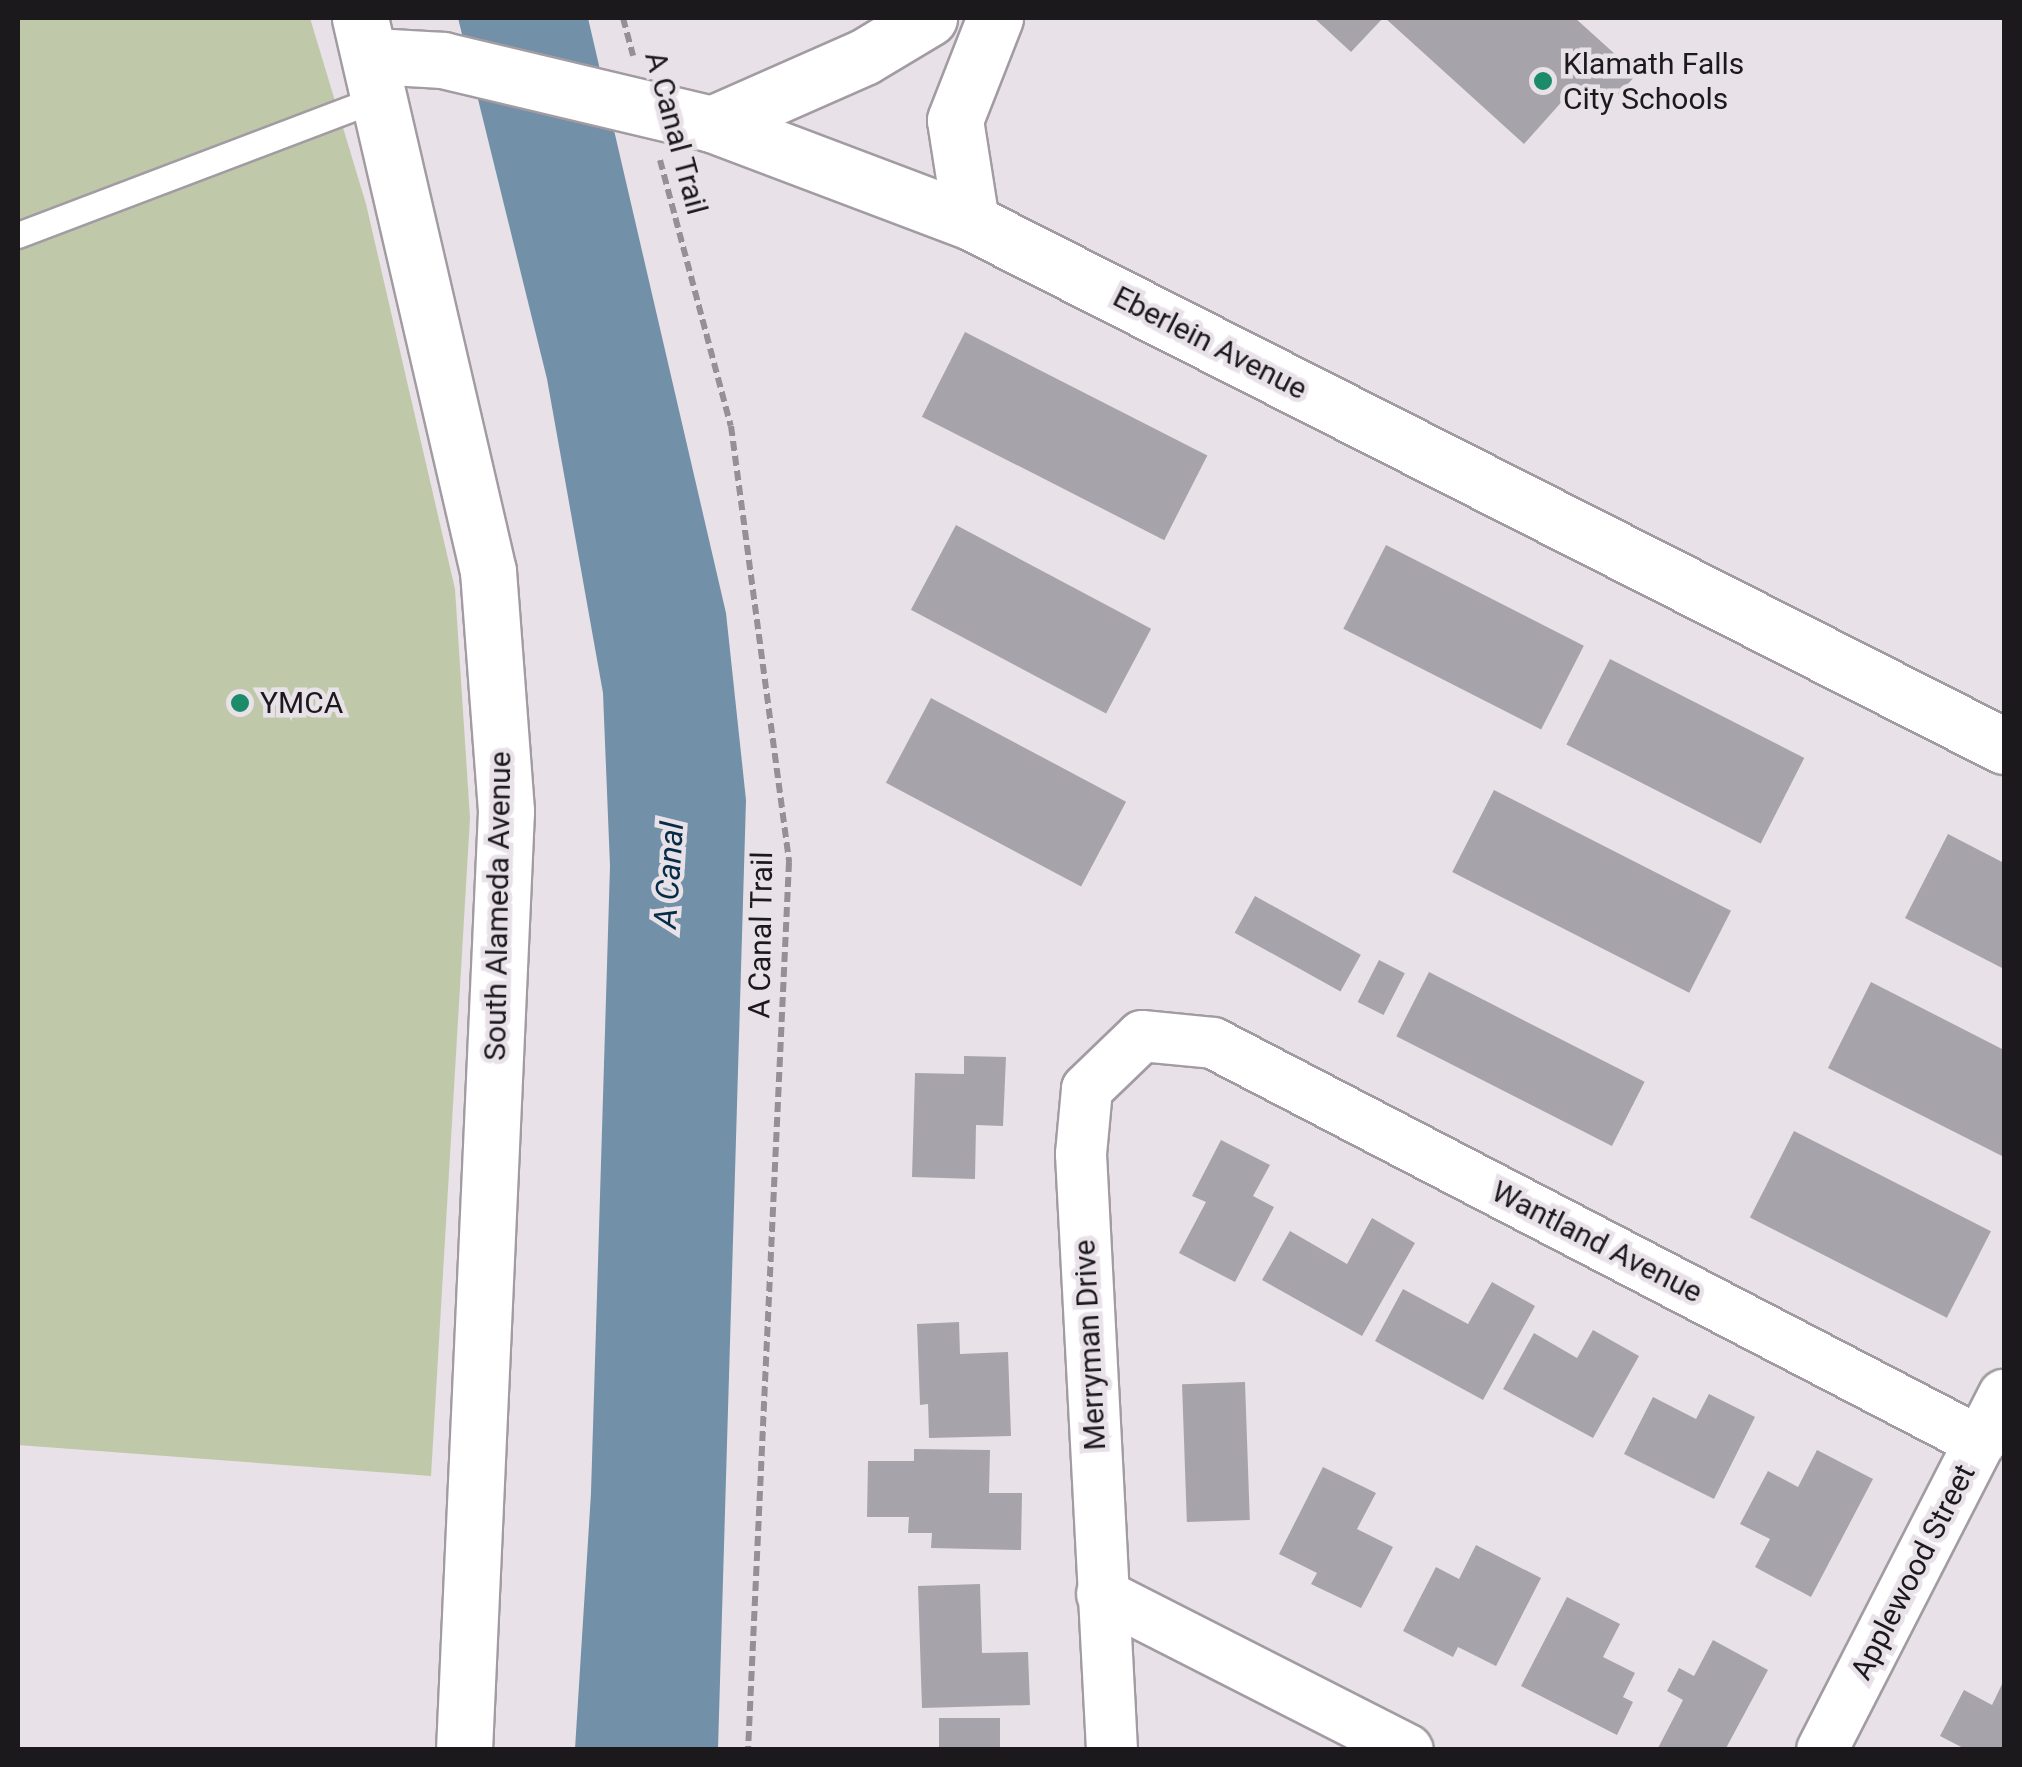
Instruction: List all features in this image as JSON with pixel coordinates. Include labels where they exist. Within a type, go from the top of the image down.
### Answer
[{"type":"street","points":[[712,124],[864,56],[929,18]]},
{"type":"street","points":[[971,222],[955,120],[994,18]]},
{"type":"street","name":"Eberlein Avenue","points":[[371,57],[443,60],[712,124],[971,222],[2004,746]]},
{"type":"street","name":"South Alameda Avenue","points":[[371,57],[488,571],[506,811],[464,1750]]},
{"type":"street","name":"Merryman Drive","points":[[1112,1750],[1081,1154],[1087,1088],[1142,1036],[1213,1043]]},
{"type":"street","name":"Wantland Avenue","points":[[1213,1043],[1980,1442]]},
{"type":"street","name":"Applewood Street","points":[[1822,1750],[2004,1396]]},
{"type":"street","points":[[1102,1594],[1408,1750]]},
{"type":"lane","points":[[18,235],[371,57]]},
{"type":"path","name":"A Canal Trail","points":[[623,18],[731,426],[789,862],[748,1750]]},
{"type":"green space","name":"YMCA","points":[[18,18],[310,18],[366,204],[455,589],[470,818],[431,1476],[18,1445]]},
{"type":"water","name":"A Canal","points":[[458,18],[588,18],[726,613],[746,800],[718,1749],[575,1749],[591,1493],[610,866],[603,693],[547,379]]},
{"type":"building","points":[[1314,18],[1383,18],[1351,52]]},
{"type":"building","name":"Klamath Falls City Schools","points":[[1385,18],[1575,18],[1637,74],[1602,112],[1575,87],[1524,144]]},
{"type":"building","points":[[965,332],[1207,455],[1164,540],[922,417]]},
{"type":"building","points":[[956,525],[1151,629],[1106,714],[911,610]]},
{"type":"building","points":[[1386,545],[1584,646],[1541,730],[1343,629]]},
{"type":"building","points":[[1610,659],[1804,758],[1761,844],[1566,745]]},
{"type":"building","points":[[931,698],[1126,802],[1081,887],[886,783]]},
{"type":"building","points":[[1494,790],[1731,911],[1689,993],[1452,872]]},
{"type":"building","points":[[1948,834],[2004,863],[2004,969],[1905,918]]},
{"type":"building","points":[[1255,896],[1361,955],[1340,991],[1235,933]]},
{"type":"building","points":[[1379,960],[1405,973],[1384,1015],[1358,1002]]},
{"type":"building","points":[[1429,972],[1645,1082],[1612,1146],[1396,1036]]},
{"type":"building","points":[[1871,982],[2004,1050],[2004,1157],[1828,1068]]},
{"type":"building","points":[[964,1056],[1006,1057],[1003,1126],[976,1125],[975,1179],[912,1177],[915,1073],[964,1074]]},
{"type":"building","points":[[1794,1131],[1991,1231],[1947,1318],[1750,1217]]},
{"type":"building","points":[[1221,1140],[1270,1165],[1253,1196],[1274,1207],[1235,1282],[1179,1253],[1206,1202],[1192,1196]]},
{"type":"building","points":[[1372,1218],[1415,1243],[1362,1336],[1262,1280],[1290,1231],[1347,1264]]},
{"type":"building","points":[[1492,1282],[1535,1306],[1483,1400],[1375,1341],[1403,1289],[1468,1324]]},
{"type":"building","points":[[959,1322],[960,1354],[1008,1352],[1011,1436],[929,1438],[928,1404],[920,1405],[917,1324]]},
{"type":"building","points":[[1593,1330],[1639,1356],[1593,1438],[1503,1389],[1534,1333],[1577,1358]]},
{"type":"building","points":[[1245,1382],[1250,1520],[1187,1522],[1182,1384]]},
{"type":"building","points":[[1709,1394],[1755,1417],[1714,1499],[1624,1454],[1653,1397],[1696,1419]]},
{"type":"building","points":[[914,1449],[990,1450],[989,1493],[1022,1493],[1021,1550],[931,1548],[932,1533],[908,1533],[909,1517],[867,1517],[868,1461],[914,1461]]},
{"type":"building","points":[[1817,1450],[1873,1479],[1811,1597],[1755,1567],[1770,1539],[1740,1524],[1768,1471],[1798,1487]]},
{"type":"building","points":[[1323,1467],[1376,1493],[1357,1529],[1393,1547],[1361,1608],[1311,1584],[1317,1573],[1279,1554]]},
{"type":"building","points":[[1476,1545],[1541,1578],[1496,1666],[1458,1647],[1453,1657],[1403,1631],[1436,1567],[1459,1579]]},
{"type":"building","points":[[980,1584],[982,1653],[1028,1652],[1030,1705],[922,1708],[918,1586]]},
{"type":"building","points":[[1567,1597],[1620,1624],[1603,1657],[1635,1673],[1623,1697],[1633,1702],[1617,1735],[1521,1686]]},
{"type":"building","points":[[1713,1640],[1768,1670],[1725,1750],[1657,1750],[1683,1700],[1667,1691],[1679,1668],[1694,1676]]},
{"type":"building","points":[[2004,1680],[2004,1750],[1967,1750],[1940,1736],[1964,1690],[1992,1705]]},
{"type":"building","points":[[939,1718],[1000,1718],[1000,1750],[939,1750]]},
{"type":"place","name":"Klamath Falls City Schools","points":[[1543,81]]},
{"type":"place","name":"YMCA","points":[[240,703]]}]
